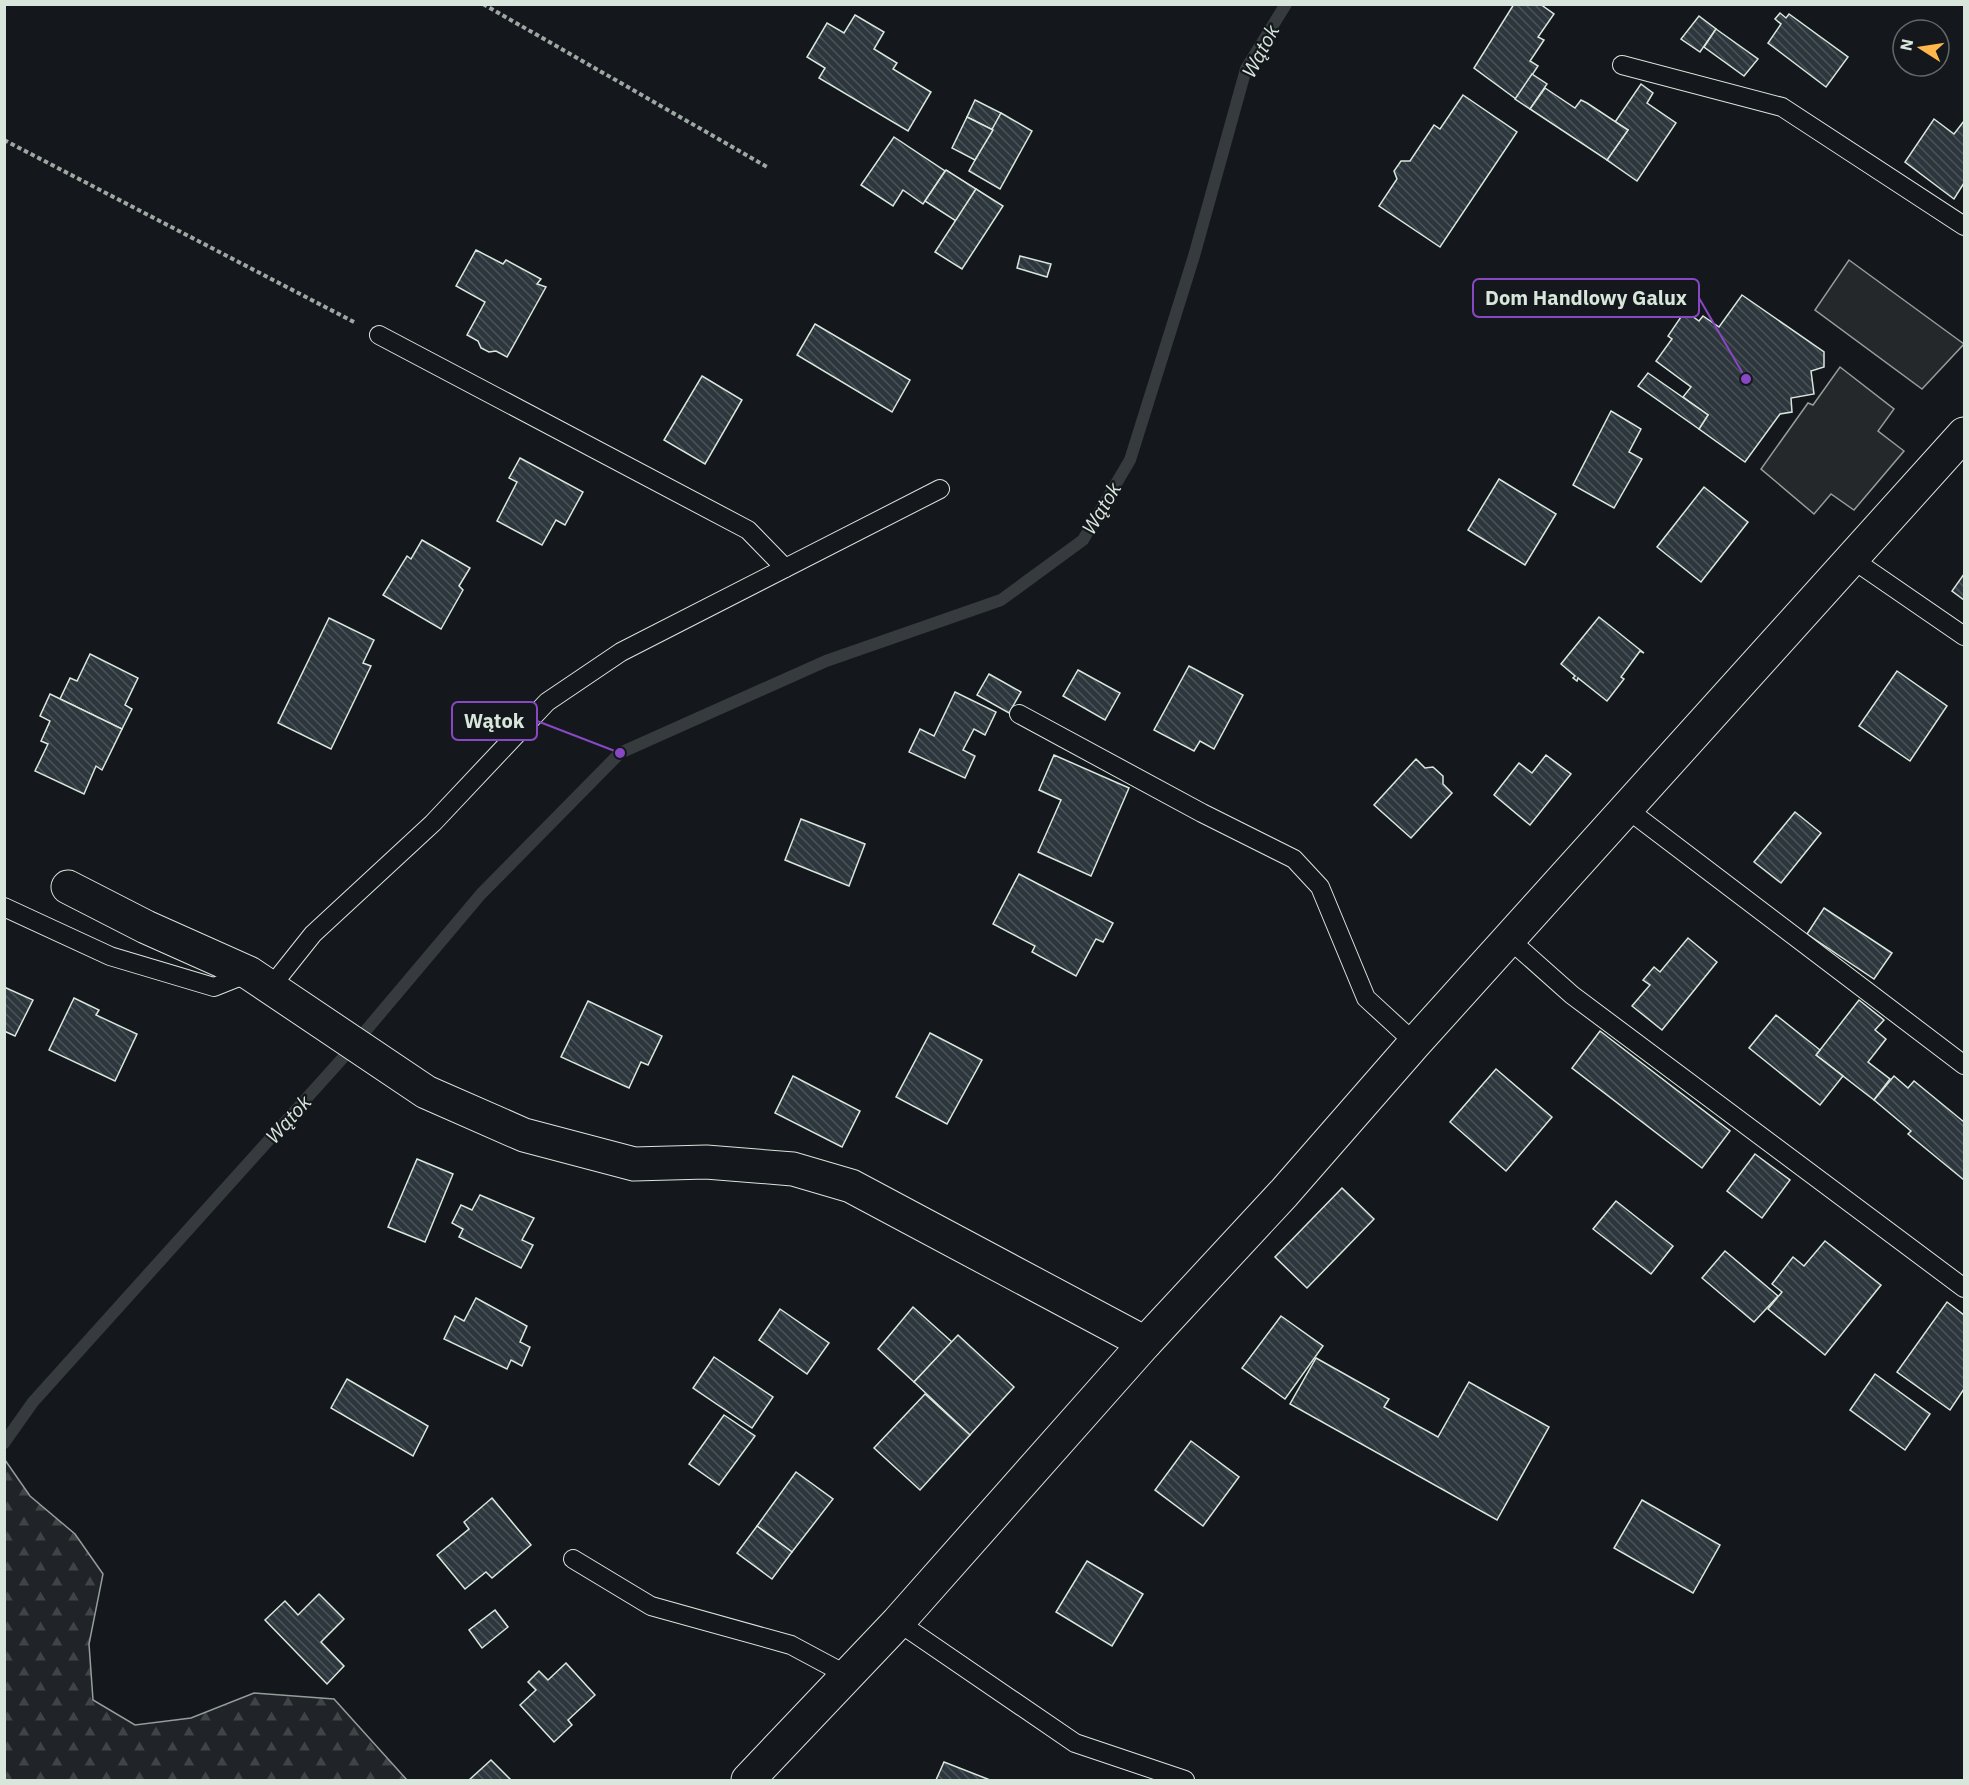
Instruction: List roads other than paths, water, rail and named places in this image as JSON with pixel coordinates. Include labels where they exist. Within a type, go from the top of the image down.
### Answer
[{"type":"street","points":[[748,1780],[898,1622],[1145,1343],[1284,1193],[1415,1043],[1965,435]]},
{"type":"street","points":[[68,887],[146,927],[260,980],[416,1085],[524,1135],[634,1164],[706,1162],[793,1170],[851,1186],[1145,1343]]},
{"type":"lane","points":[[1622,65],[1782,107],[1965,226]]},
{"type":"lane","points":[[379,335],[748,530],[785,568]]},
{"type":"lane","points":[[4,907],[110,956],[213,987],[260,980],[433,823],[547,702],[621,652],[940,489]]},
{"type":"lane","points":[[1852,560],[1965,636]]},
{"type":"lane","points":[[1019,714],[1202,813],[1294,859],[1320,887],[1366,998],[1415,1043]]},
{"type":"lane","points":[[1627,809],[1965,1065]]},
{"type":"lane","points":[[1509,939],[1572,995],[1965,1288]]},
{"type":"lane","points":[[573,1559],[651,1606],[790,1645],[847,1674]]},
{"type":"lane","points":[[898,1622],[1075,1743],[1185,1780]]},
{"type":"waterway","name":"Wątok","points":[[4,1443],[33,1402],[341,1060],[481,894],[620,753],[826,661],[1001,600],[1083,540],[1130,460],[1194,256],[1246,69],[1286,4]]},
{"type":"place","name":"Dom Handlowy Galux","points":[[1746,379]]},
{"type":"place","name":"Wątok","points":[[620,753]]}]
